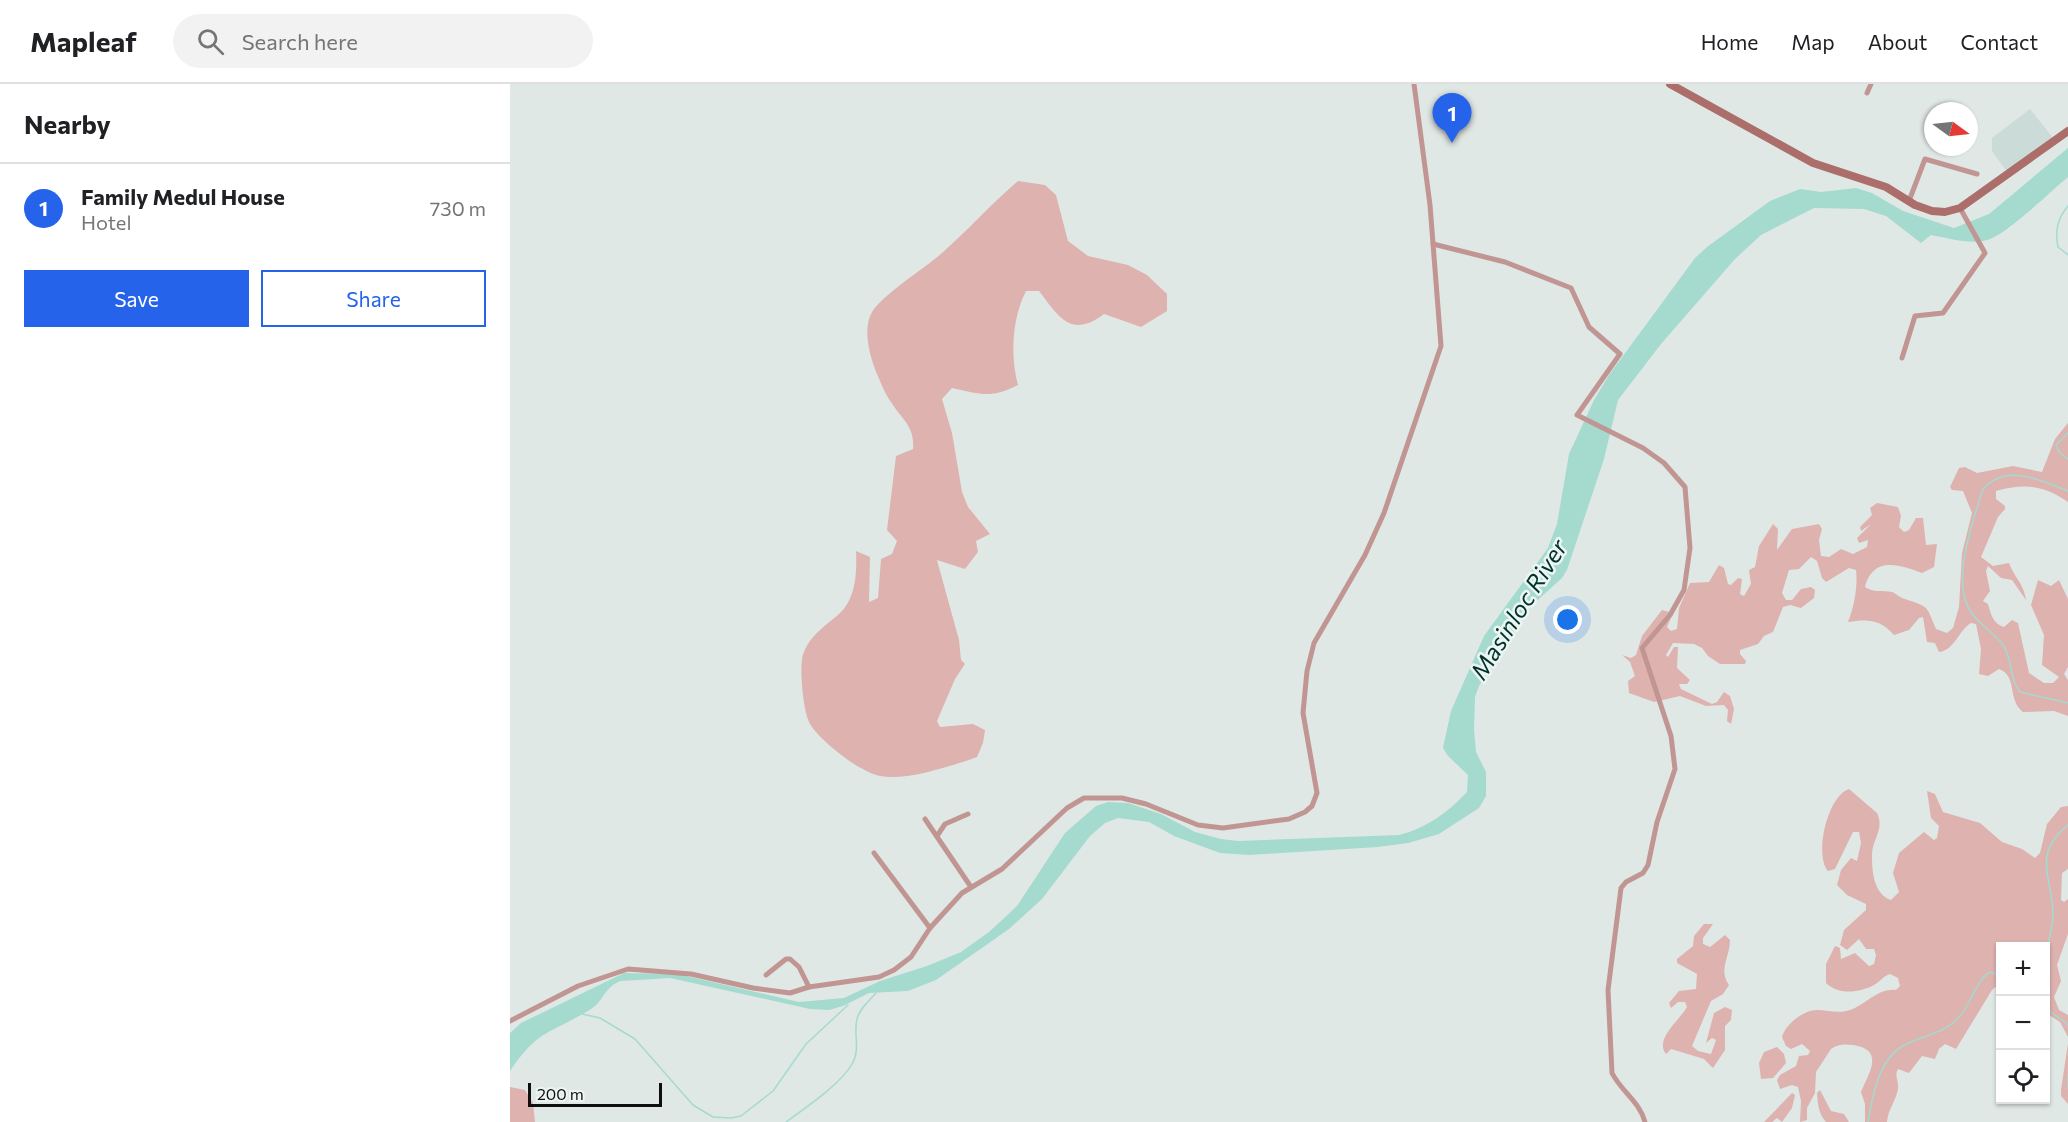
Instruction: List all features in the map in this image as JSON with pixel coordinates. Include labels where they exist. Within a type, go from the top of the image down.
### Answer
[{"type":"street","points":[[510,1021],[578,986],[628,969],[699,975],[781,993],[854,982],[894,970],[911,957],[930,928],[971,887],[1002,869],[1067,808],[1084,798],[1122,798],[1146,804],[1198,825],[1223,828],[1289,819],[1312,806],[1317,793],[1303,713],[1308,663],[1314,643],[1365,555],[1384,513],[1441,346],[1433,244],[1414,84]]},
{"type":"street","points":[[1670,84],[1813,163],[1886,187],[1932,211],[1961,212],[2068,131]]},
{"type":"street","points":[[1867,93],[1871,84]]},
{"type":"street","points":[[1910,201],[1925,159],[1977,174]]},
{"type":"street","points":[[1902,358],[1915,316],[1943,313],[1985,253],[1961,212]]},
{"type":"street","points":[[1433,244],[1505,262],[1570,288],[1589,327],[1620,354],[1577,415],[1617,434],[1664,463],[1685,487],[1689,513],[1690,548],[1684,590],[1670,615],[1642,648],[1671,736],[1675,769],[1657,822],[1648,865],[1643,873],[1626,882],[1621,888],[1608,990],[1612,1073],[1618,1084],[1637,1104],[1645,1122]]},
{"type":"street","points":[[937,836],[945,824],[968,814]]},
{"type":"street","points":[[925,819],[971,887]]},
{"type":"street","points":[[874,854],[930,928]]},
{"type":"street","points":[[766,975],[790,959],[799,967],[809,987]]},
{"type":"shaded area","points":[[2030,109],[2054,139],[2008,173],[1992,151],[1992,138]]},
{"type":"shaded area","points":[[1018,181],[1045,185],[1056,195],[1068,241],[1088,256],[1128,265],[1147,275],[1167,294],[1167,311],[1141,327],[1104,314],[1083,325],[1074,325],[1060,316],[1039,291],[1026,291],[1015,325],[1013,350],[1018,385],[993,394],[952,388],[942,399],[952,433],[962,492],[968,507],[990,534],[976,541],[978,552],[965,569],[937,560],[959,640],[961,660],[965,664],[955,679],[937,721],[940,727],[973,724],[985,730],[983,743],[977,757],[916,775],[880,776],[851,762],[830,746],[814,729],[809,722],[805,708],[801,672],[802,659],[807,645],[845,608],[849,601],[856,576],[856,551],[870,557],[869,602],[878,598],[881,559],[892,554],[897,541],[887,530],[896,456],[913,449],[913,441],[910,429],[887,396],[874,367],[867,335],[869,319],[884,298],[942,253]]},
{"type":"shaded area","points":[[2068,423],[2068,502],[2051,492],[2034,487],[2025,486],[1996,491],[1996,499],[2005,506],[2005,509],[1998,517],[1981,557],[1993,566],[2009,563],[2021,585],[2026,600],[2012,580],[2001,578],[1988,566],[1986,571],[1990,591],[1983,601],[1988,604],[1993,618],[2000,626],[2004,627],[2012,620],[2018,623],[2029,673],[2044,683],[2053,683],[2059,677],[2042,665],[2044,635],[2031,605],[2038,580],[2051,586],[2059,580],[2068,599],[2068,667],[2064,674],[2068,680],[2068,716],[2054,711],[2023,712],[2015,701],[2009,677],[2005,672],[1999,669],[1988,676],[1979,674],[1981,649],[1976,624],[1971,623],[1967,626],[1949,648],[1939,652],[1935,643],[1927,642],[1923,617],[1919,618],[1909,630],[1894,635],[1884,626],[1873,621],[1848,622],[1855,596],[1856,570],[1849,568],[1826,582],[1822,578],[1817,561],[1811,557],[1799,569],[1789,570],[1782,593],[1786,600],[1792,600],[1801,589],[1811,587],[1815,590],[1814,598],[1801,608],[1790,605],[1783,607],[1773,632],[1764,636],[1758,644],[1740,650],[1740,654],[1746,661],[1745,664],[1720,664],[1694,644],[1673,643],[1666,655],[1668,657],[1674,647],[1678,647],[1677,668],[1690,680],[1687,684],[1679,684],[1681,689],[1712,704],[1717,702],[1724,692],[1730,696],[1734,709],[1731,724],[1727,721],[1728,710],[1724,705],[1706,706],[1680,696],[1654,702],[1629,693],[1628,681],[1635,676],[1630,662],[1622,655],[1631,658],[1636,655],[1642,636],[1662,610],[1673,613],[1667,627],[1671,631],[1677,629],[1679,608],[1690,583],[1709,582],[1719,565],[1724,568],[1728,584],[1731,585],[1738,578],[1742,579],[1740,594],[1744,596],[1751,584],[1749,570],[1755,567],[1759,546],[1773,524],[1778,529],[1777,550],[1792,529],[1819,524],[1822,529],[1819,540],[1821,556],[1829,557],[1841,549],[1853,554],[1867,547],[1868,540],[1859,543],[1857,538],[1871,524],[1861,531],[1860,527],[1872,515],[1870,508],[1877,503],[1898,507],[1901,516],[1899,527],[1904,532],[1909,530],[1916,518],[1923,518],[1926,545],[1937,544],[1934,567],[1922,573],[1896,565],[1880,567],[1874,570],[1865,587],[1875,591],[1892,592],[1923,606],[1928,611],[1936,629],[1947,633],[1953,628],[1959,607],[1962,553],[1972,513],[1963,491],[1952,490],[1950,487],[1959,468],[1965,467],[1977,473],[2013,466],[2042,472],[2055,439]]},
{"type":"shaded area","points":[[1849,789],[1877,813],[1880,824],[1873,849],[1873,874],[1880,893],[1891,900],[1899,892],[1893,873],[1899,853],[1924,832],[1934,840],[1937,838],[1939,826],[1931,818],[1927,791],[1935,794],[1943,812],[1980,823],[2002,842],[2022,849],[2035,858],[2040,853],[2047,824],[2061,807],[2068,806],[2068,869],[2062,873],[2061,900],[2064,902],[2068,899],[2068,934],[2057,965],[2061,981],[2054,997],[2059,1010],[2068,1015],[2068,1037],[2060,1022],[2050,1016],[2050,942],[1996,942],[1996,988],[1992,990],[1956,1049],[1945,1044],[1939,1049],[1935,1059],[1922,1056],[1909,1073],[1898,1069],[1896,1074],[1898,1089],[1887,1122],[1865,1122],[1865,1104],[1861,1092],[1870,1071],[1872,1057],[1863,1048],[1847,1044],[1831,1049],[1816,1072],[1815,1093],[1807,1108],[1807,1120],[1800,1122],[1801,1101],[1798,1087],[1792,1085],[1780,1089],[1777,1080],[1780,1075],[1796,1066],[1799,1056],[1808,1055],[1810,1051],[1802,1044],[1791,1049],[1786,1046],[1782,1037],[1784,1032],[1795,1019],[1806,1013],[1817,1010],[1837,1012],[1850,1010],[1877,994],[1896,990],[1900,986],[1898,978],[1890,974],[1874,985],[1855,991],[1836,990],[1826,983],[1826,964],[1835,946],[1840,948],[1841,959],[1855,953],[1869,966],[1874,964],[1876,955],[1874,949],[1866,949],[1859,939],[1847,950],[1840,945],[1844,930],[1866,910],[1866,904],[1847,895],[1837,885],[1841,870],[1851,858],[1857,861],[1861,843],[1859,832],[1853,832],[1835,869],[1828,871],[1824,863],[1822,853],[1825,827],[1834,803],[1841,794]]},
{"type":"shaded area","points":[[1704,924],[1713,924],[1703,938],[1703,944],[1710,947],[1725,935],[1730,940],[1724,969],[1729,985],[1723,994],[1711,1001],[1692,1046],[1698,1051],[1711,1054],[1716,1040],[1712,1038],[1706,1043],[1714,1013],[1725,1007],[1732,1010],[1731,1020],[1725,1026],[1725,1050],[1713,1068],[1704,1059],[1671,1049],[1666,1054],[1663,1048],[1663,1042],[1669,1030],[1687,1007],[1685,1002],[1678,1002],[1671,1008],[1669,1003],[1679,991],[1696,989],[1697,974],[1677,963],[1677,959],[1693,946],[1694,936]]},
{"type":"shaded area","points":[[2068,1043],[2068,1104],[2061,1096],[2061,1090]]},
{"type":"shaded area","points":[[1777,1047],[1784,1054],[1786,1063],[1773,1078],[1761,1079],[1759,1063],[1764,1052]]},
{"type":"shaded area","points":[[510,1087],[525,1090],[533,1103],[535,1122],[510,1122]]},
{"type":"shaded area","points":[[1820,1090],[1831,1111],[1844,1114],[1849,1122],[1826,1122],[1818,1105],[1817,1093]]},
{"type":"shaded area","points":[[1792,1093],[1795,1095],[1792,1108],[1782,1122],[1777,1118],[1772,1122],[1764,1122]]},
{"type":"water","name":"Masinloc River","points":[[2068,148],[2068,177],[2016,222],[1987,240],[1966,241],[1931,235],[1921,243],[1886,216],[1864,209],[1814,208],[1761,235],[1735,259],[1661,344],[1618,400],[1604,459],[1567,570],[1562,578],[1530,607],[1479,686],[1475,697],[1476,752],[1486,772],[1486,796],[1479,808],[1439,834],[1408,843],[1378,847],[1249,855],[1220,853],[1174,836],[1149,822],[1118,818],[1105,823],[1090,836],[1042,899],[1009,929],[936,980],[908,991],[869,993],[829,1010],[810,1009],[670,978],[621,981],[611,986],[591,1009],[538,1039],[510,1071],[510,1033],[521,1023],[624,973],[678,974],[799,1002],[844,998],[880,981],[961,952],[989,932],[1017,906],[1065,833],[1096,806],[1108,802],[1128,803],[1161,814],[1195,832],[1238,841],[1399,835],[1428,824],[1445,813],[1467,792],[1468,775],[1443,748],[1451,711],[1484,636],[1548,548],[1557,524],[1569,454],[1594,400],[1609,375],[1695,258],[1770,201],[1800,189],[1821,192],[1856,188],[1872,193],[1903,211],[1954,228],[1989,214]]},
{"type":"waterway","points":[[2068,206],[2059,220],[2057,236],[2058,247],[2068,255]]},
{"type":"waterway","points":[[2068,433],[2056,445],[2059,452],[2068,459]]},
{"type":"waterway","points":[[2068,491],[2023,476],[2000,477],[1991,482],[1982,491],[1969,535],[1963,569],[1965,600],[1978,621],[2003,645],[2014,681],[2020,692],[2068,703]]},
{"type":"waterway","points":[[2049,942],[2053,917],[2047,857],[2056,836],[2068,825]]},
{"type":"waterway","points":[[1868,1122],[1877,1081],[1893,1054],[1901,1047],[1953,1023],[1963,1012],[1985,976],[1990,972],[1996,974]]},
{"type":"waterway","points":[[786,1122],[822,1096],[852,1064],[856,1053],[858,1015],[876,993]]},
{"type":"waterway","points":[[2049,996],[2047,1007],[2068,1025]]},
{"type":"waterway","points":[[582,1014],[600,1018],[635,1039],[693,1105],[713,1117],[731,1118],[741,1116],[773,1091],[806,1044],[848,1005]]},
{"type":"waterway","points":[[2068,1074],[2068,1088]]},
{"type":"place","name":"Family Medul House","points":[[1452,143]]}]
